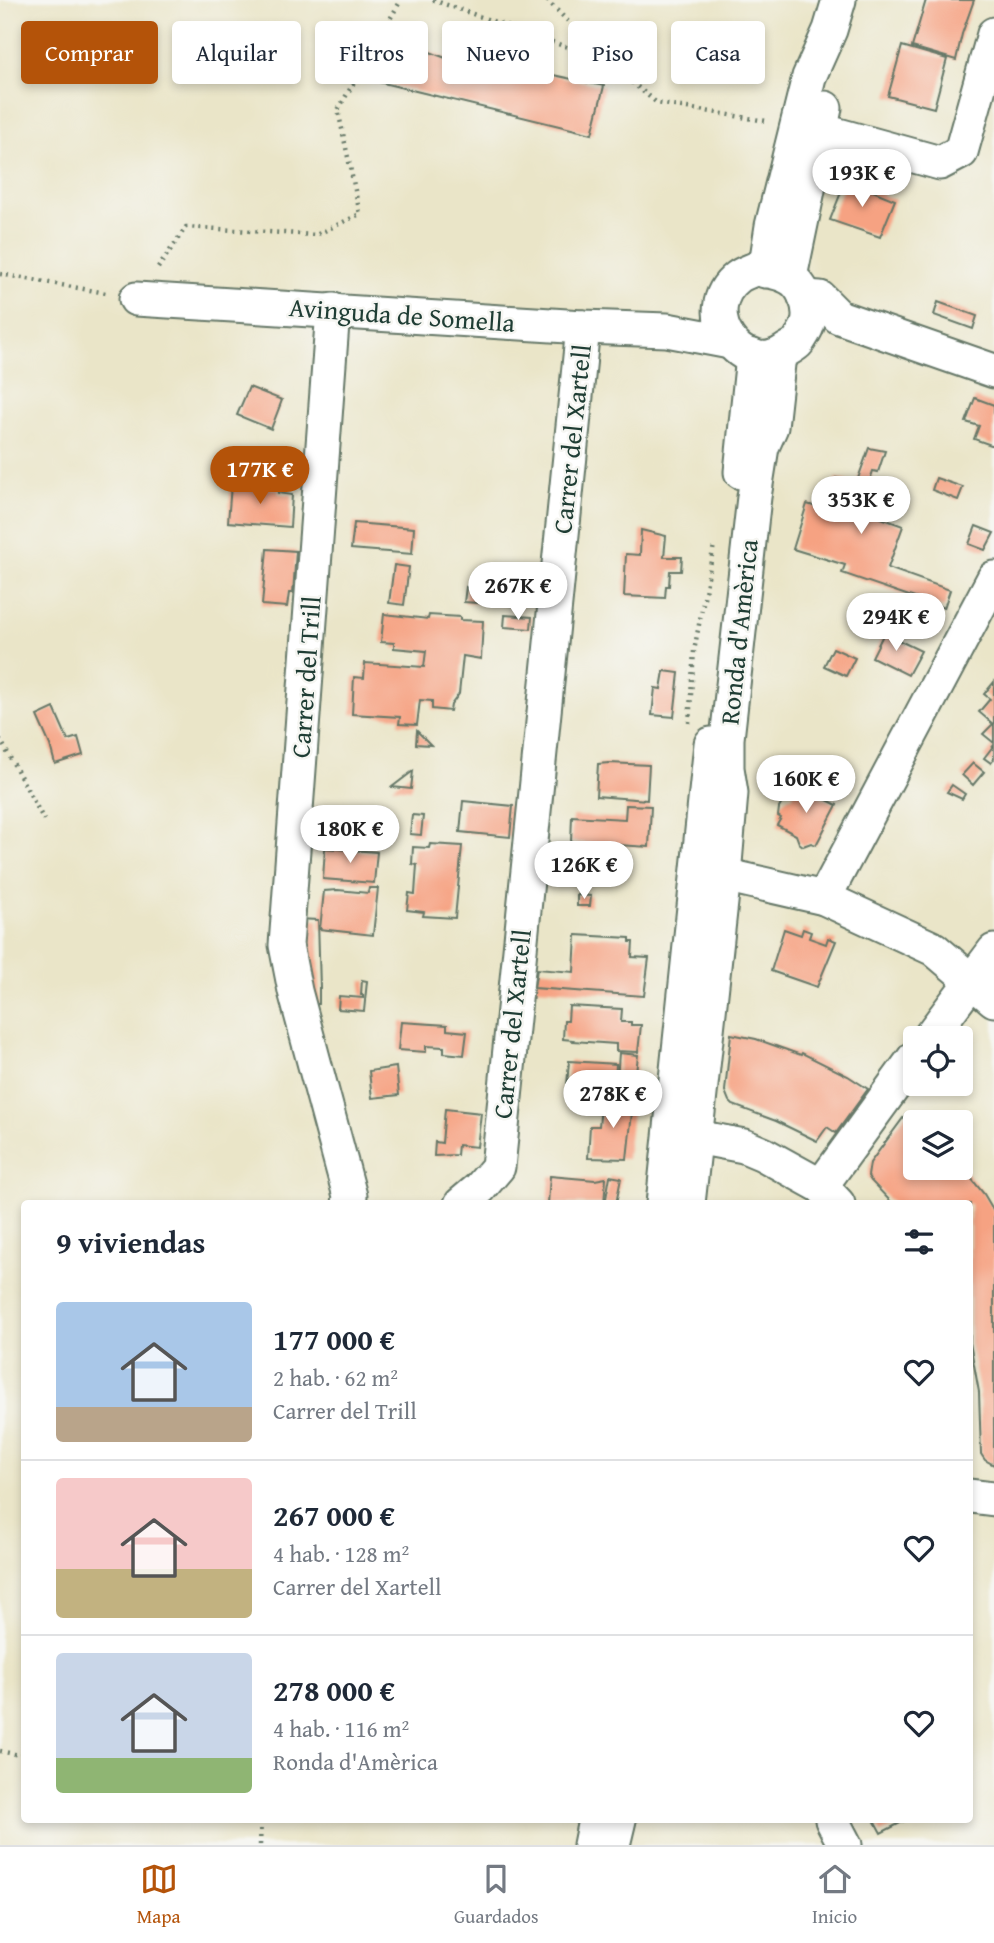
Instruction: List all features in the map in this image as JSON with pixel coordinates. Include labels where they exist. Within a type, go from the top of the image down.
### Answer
[{"type":"street","points":[[745,342],[797,344],[801,297],[772,226],[808,128],[832,77],[834,15]]},
{"type":"street","points":[[808,128],[940,163],[961,152],[994,34]]},
{"type":"street","name":"Ronda d'Amèrica","points":[[688,1200],[731,793],[727,768],[727,739],[755,486],[762,447],[771,427],[745,342],[721,300],[728,286],[740,275],[757,268],[801,297]]},
{"type":"street","points":[[801,297],[994,371]]},
{"type":"street","name":"Avinguda de Somella","points":[[136,299],[667,330],[699,316],[745,342]]},
{"type":"street","name":"Carrer del Trill","points":[[333,310],[286,945],[295,991],[350,1200]]},
{"type":"street","name":"Carrer del Xartell","points":[[466,1200],[498,1167],[583,327]]},
{"type":"street","name":"Ronda d'Amèrica","points":[[663,1200],[745,342]]},
{"type":"street","points":[[824,898],[994,578]]},
{"type":"street","points":[[724,875],[824,898],[934,950],[983,990]]},
{"type":"street","points":[[942,1026],[983,990],[994,951]]},
{"type":"street","points":[[696,1138],[744,1146],[763,1154],[830,1195],[903,1076]]},
{"type":"street","points":[[973,1496],[994,1499]]},
{"type":"street","points":[[590,1845],[594,1823]]},
{"type":"street","points":[[613,1845],[618,1823]]},
{"type":"street","points":[[834,1823],[845,1845]]},
{"type":"path","points":[[0,274],[136,299],[186,227],[316,235],[360,214],[338,110],[401,0]]},
{"type":"path","points":[[433,0],[568,48]]},
{"type":"path","points":[[547,0],[568,22]]},
{"type":"path","points":[[634,84],[657,103],[808,128]]},
{"type":"path","points":[[0,739],[44,820]]},
{"type":"path","points":[[0,1751],[21,1755]]},
{"type":"path","points":[[260,1845],[261,1823]]},
{"type":"building","points":[[926,0],[974,0],[956,60],[912,47]]},
{"type":"building","points":[[902,46],[947,59],[934,108],[888,96]]},
{"type":"building","points":[[428,51],[442,57],[442,84],[554,84],[554,75],[568,78],[568,84],[604,86],[592,134],[387,84],[428,84]]},
{"type":"building","points":[[846,180],[895,200],[880,237],[830,220]]},
{"type":"building","points":[[938,302],[977,316],[973,329],[934,315]]},
{"type":"building","points":[[249,387],[282,400],[271,429],[237,415]]},
{"type":"building","points":[[975,398],[994,405],[994,446],[974,439],[979,426],[966,422]]},
{"type":"building","points":[[869,448],[885,451],[878,472],[873,471],[866,492],[871,494],[870,497],[887,503],[881,518],[903,526],[888,568],[950,590],[944,608],[842,573],[845,565],[793,549],[807,504],[820,508],[825,493],[830,495],[836,478],[856,484]]},
{"type":"building","points":[[936,478],[963,487],[958,500],[932,490]]},
{"type":"building","points":[[231,485],[279,489],[278,493],[292,495],[290,527],[228,522]]},
{"type":"building","points":[[354,523],[414,528],[412,554],[351,549]]},
{"type":"building","points":[[976,526],[994,533],[985,550],[969,544]]},
{"type":"building","points":[[641,530],[666,536],[664,557],[682,557],[681,571],[670,571],[665,598],[624,596],[626,554],[640,555]]},
{"type":"building","points":[[267,549],[296,551],[293,593],[289,593],[287,607],[262,605]]},
{"type":"building","points":[[394,565],[409,567],[404,605],[389,603]]},
{"type":"building","points":[[482,576],[524,579],[521,606],[464,602],[466,587],[480,589]]},
{"type":"building","points":[[384,614],[428,619],[429,615],[460,617],[460,620],[483,621],[481,659],[463,656],[459,694],[450,711],[432,709],[432,701],[420,700],[417,725],[399,724],[400,717],[352,714],[354,677],[364,678],[365,663],[424,667],[426,651],[394,648],[394,643],[381,642]]},
{"type":"building","points":[[505,615],[532,617],[531,629],[504,627]]},
{"type":"building","points":[[885,631],[921,651],[908,675],[872,657]]},
{"type":"building","points":[[833,648],[855,658],[846,676],[824,666]]},
{"type":"building","points":[[664,671],[679,673],[674,717],[652,715],[655,688],[661,689]]},
{"type":"building","points":[[994,682],[994,743],[983,734],[993,724],[979,712],[990,699],[984,694]]},
{"type":"building","points":[[54,708],[68,740],[78,737],[83,755],[55,764],[37,716]]},
{"type":"building","points":[[417,731],[431,745],[416,744]]},
{"type":"building","points":[[994,745],[994,759],[991,763],[984,758]]},
{"type":"building","points":[[973,763],[984,772],[973,785],[962,775]]},
{"type":"building","points":[[598,764],[649,765],[647,800],[596,796]]},
{"type":"building","points":[[413,771],[411,789],[392,787]]},
{"type":"building","points":[[798,785],[837,805],[816,845],[811,843],[803,846],[796,835],[777,825],[781,818],[778,816],[779,808],[783,801],[789,796],[792,797]]},
{"type":"building","points":[[952,785],[965,794],[962,799],[947,792]]},
{"type":"building","points":[[463,801],[513,806],[510,837],[460,832]]},
{"type":"building","points":[[626,805],[651,806],[649,847],[571,842],[572,816],[625,819]]},
{"type":"building","points":[[412,815],[423,816],[421,835],[410,834]]},
{"type":"building","points":[[430,844],[462,846],[455,918],[423,916],[424,912],[407,910],[409,893],[415,894],[417,865],[412,864],[413,847],[429,848]]},
{"type":"building","points":[[325,848],[377,852],[374,883],[323,879]]},
{"type":"building","points":[[369,888],[378,888],[373,935],[320,929],[324,891],[368,893]]},
{"type":"building","points":[[577,895],[591,896],[590,906],[577,906]]},
{"type":"building","points":[[298,919],[318,920],[319,1004],[311,1004]]},
{"type":"building","points":[[784,929],[801,935],[803,929],[811,932],[809,938],[826,944],[828,938],[836,941],[817,987],[771,971]]},
{"type":"building","points":[[576,935],[630,938],[630,942],[633,942],[632,957],[649,958],[644,996],[534,988],[537,969],[574,972]]},
{"type":"building","points":[[362,980],[367,981],[364,1011],[338,1009],[339,996],[363,998]]},
{"type":"building","points":[[569,1006],[622,1009],[621,1022],[641,1025],[638,1052],[616,1051],[616,1044],[563,1039],[564,1021],[568,1021]]},
{"type":"building","points":[[401,1022],[447,1025],[447,1030],[467,1032],[464,1055],[444,1053],[444,1047],[426,1046],[426,1052],[398,1050]]},
{"type":"building","points":[[731,1034],[756,1039],[801,1055],[802,1053],[868,1089],[836,1133],[827,1127],[817,1141],[729,1101],[725,1091]]},
{"type":"building","points":[[619,1053],[638,1055],[635,1082],[617,1080]]},
{"type":"building","points":[[569,1061],[616,1064],[614,1100],[566,1097]]},
{"type":"building","points":[[396,1067],[399,1095],[372,1098],[369,1071]]},
{"type":"building","points":[[617,1092],[634,1094],[627,1159],[588,1158],[590,1126],[599,1126],[601,1107],[615,1107]]},
{"type":"building","points":[[445,1109],[481,1113],[477,1147],[458,1145],[457,1155],[434,1156],[435,1142],[442,1143]]},
{"type":"building","points":[[903,1118],[903,1180],[973,1180],[994,1211],[994,1465],[981,1454],[979,1392],[973,1359],[973,1200],[889,1200],[868,1176],[870,1163]]},
{"type":"building","points":[[550,1176],[595,1180],[606,1178],[604,1200],[548,1200]]},
{"type":"building","points":[[610,1176],[621,1178],[617,1200],[606,1200]]},
{"type":"building","points":[[876,1823],[900,1823],[881,1833]]}]
